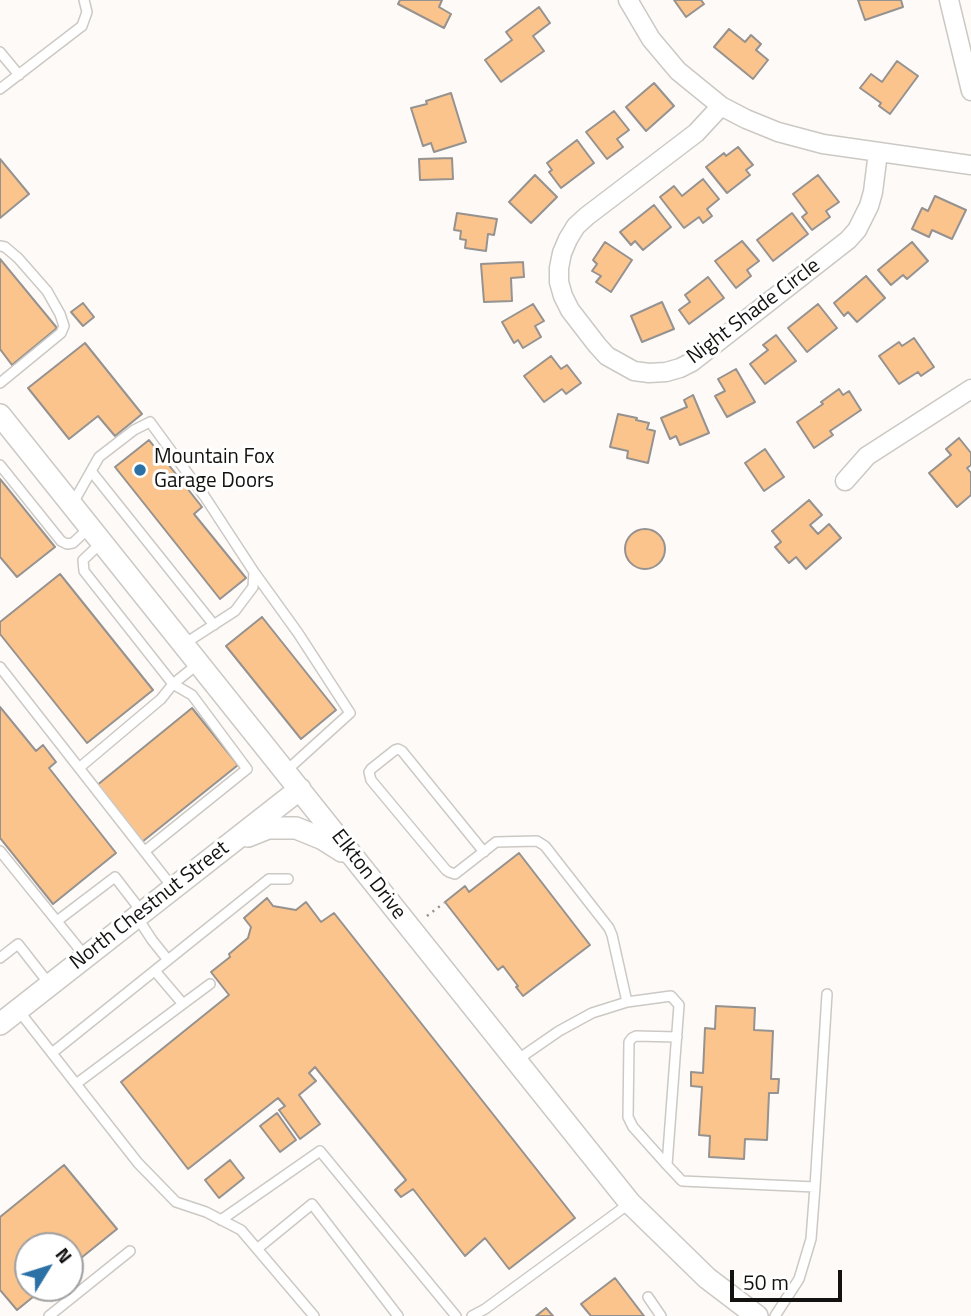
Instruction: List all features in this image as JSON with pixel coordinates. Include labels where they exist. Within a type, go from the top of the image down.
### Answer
[{"type":"street","points":[[628,0],[651,39],[678,71],[722,106],[778,132],[823,144],[971,165]]},
{"type":"street","points":[[949,0],[971,90]]},
{"type":"street","name":"Night Shade Circle","points":[[722,106],[696,133],[586,216],[576,226],[562,253],[559,282],[570,310],[607,356],[634,371],[666,372],[692,362],[848,240],[857,230],[869,206],[878,152]]},
{"type":"street","points":[[845,481],[867,456],[969,393]]},
{"type":"street","name":"Elkton Drive","points":[[0,415],[630,1203],[708,1278],[757,1316]]},
{"type":"street","name":"North Chestnut Street","points":[[0,1024],[300,789]]},
{"type":"street","points":[[219,852],[268,828],[296,828],[337,847],[365,871]]},
{"type":"lane","points":[[0,89],[82,26],[87,12],[84,0]]},
{"type":"lane","points":[[0,52],[19,75]]},
{"type":"lane","points":[[0,246],[18,258],[47,291],[64,326],[61,333],[0,383]]},
{"type":"lane","points":[[72,505],[99,457],[150,422],[205,497],[350,713],[286,772]]},
{"type":"lane","points":[[0,465],[61,541],[67,544],[96,535]]},
{"type":"lane","points":[[91,471],[214,625]]},
{"type":"lane","points":[[96,535],[83,560],[84,571],[173,684],[192,695],[247,769],[145,851]]},
{"type":"lane","points":[[184,644],[235,611],[253,587],[254,572]]},
{"type":"lane","points":[[79,768],[199,663]]},
{"type":"lane","points":[[0,667],[173,888]]},
{"type":"lane","points":[[484,852],[402,751],[395,750],[371,769],[369,776],[446,870],[455,874],[484,852],[496,842],[537,841],[545,846],[612,935],[627,1002]]},
{"type":"lane","points":[[0,851],[85,957]]},
{"type":"lane","points":[[57,921],[116,877],[152,940],[168,960]]},
{"type":"lane","points":[[52,1053],[264,883],[270,879],[288,879]]},
{"type":"lane","points":[[0,958],[18,944],[50,985]]},
{"type":"lane","points":[[155,971],[183,1004]]},
{"type":"lane","points":[[76,1084],[210,984]]},
{"type":"lane","points":[[775,1316],[799,1279],[811,1239],[827,993]]},
{"type":"lane","points":[[516,1060],[592,1013],[627,1002],[671,996],[679,1005],[667,1165]]},
{"type":"lane","points":[[18,1010],[138,1163],[176,1202],[206,1212],[241,1230],[314,1316]]},
{"type":"lane","points":[[677,1037],[636,1036],[629,1042],[628,1117],[633,1127],[667,1165],[682,1181],[815,1187]]},
{"type":"lane","points":[[221,1220],[320,1151],[456,1316]]},
{"type":"lane","points":[[472,1316],[630,1203]]},
{"type":"lane","points":[[257,1249],[312,1204],[398,1316]]},
{"type":"lane","points":[[49,1316],[130,1251]]},
{"type":"lane","points":[[648,1297],[662,1316]]},
{"type":"path","points":[[427,916],[444,903]]},
{"type":"building","points":[[400,0],[442,0],[439,7],[451,14],[444,28],[398,4]]},
{"type":"building","points":[[674,0],[701,0],[704,4],[686,17]]},
{"type":"building","points":[[858,0],[901,0],[903,7],[865,20]]},
{"type":"building","points":[[539,7],[550,23],[533,36],[544,51],[501,82],[485,60],[512,40],[506,32]]},
{"type":"building","points":[[729,29],[745,42],[751,35],[761,44],[756,50],[768,60],[753,79],[714,47]]},
{"type":"building","points":[[897,61],[918,76],[890,114],[879,106],[881,103],[860,88],[871,74],[882,82]]},
{"type":"building","points":[[654,83],[674,106],[646,131],[626,107]]},
{"type":"building","points":[[451,93],[466,142],[434,152],[431,143],[423,146],[411,108]]},
{"type":"building","points":[[614,111],[629,130],[617,139],[623,147],[607,159],[586,132]]},
{"type":"building","points":[[577,140],[594,163],[561,188],[549,172],[552,170],[547,163]]},
{"type":"building","points":[[738,147],[753,165],[746,170],[750,175],[727,193],[706,167],[724,153],[726,156]]},
{"type":"building","points":[[452,158],[453,179],[420,180],[419,159]]},
{"type":"building","points":[[0,159],[29,194],[0,218]]},
{"type":"building","points":[[535,175],[557,197],[531,223],[509,202]]},
{"type":"building","points":[[818,175],[839,202],[826,211],[830,217],[812,230],[802,217],[807,213],[793,194]]},
{"type":"building","points":[[703,179],[719,199],[707,209],[712,216],[703,223],[699,217],[684,228],[660,197],[674,186],[682,196]]},
{"type":"building","points":[[935,196],[966,210],[952,239],[932,230],[929,237],[912,229],[922,208],[928,211]]},
{"type":"building","points":[[654,205],[671,227],[643,250],[635,241],[631,245],[620,232]]},
{"type":"building","points":[[457,213],[497,219],[494,235],[488,234],[486,251],[465,248],[466,240],[460,239],[461,231],[454,230]]},
{"type":"building","points":[[792,213],[808,234],[773,261],[757,240]]},
{"type":"building","points":[[742,241],[759,261],[747,270],[751,276],[736,288],[715,261]]},
{"type":"building","points":[[605,242],[632,260],[611,292],[596,282],[601,276],[592,271],[597,264],[593,260]]},
{"type":"building","points":[[912,242],[928,261],[907,279],[903,275],[891,285],[878,270]]},
{"type":"building","points":[[0,259],[57,328],[12,365],[0,349]]},
{"type":"building","points":[[523,262],[524,277],[511,278],[512,301],[484,302],[481,264]]},
{"type":"building","points":[[866,276],[885,298],[857,322],[848,312],[844,316],[834,303]]},
{"type":"building","points":[[708,277],[724,298],[689,324],[679,310],[690,302],[685,295]]},
{"type":"building","points":[[662,302],[674,329],[642,342],[631,316]]},
{"type":"building","points":[[83,303],[94,317],[83,326],[71,312]]},
{"type":"building","points":[[533,304],[544,321],[535,326],[541,337],[523,348],[518,340],[514,343],[502,322]]},
{"type":"building","points":[[818,304],[837,328],[807,352],[788,328]]},
{"type":"building","points":[[776,335],[796,361],[765,384],[750,364],[768,350],[763,345]]},
{"type":"building","points":[[914,338],[934,367],[921,376],[918,372],[899,384],[879,356],[899,342],[902,346]]},
{"type":"building","points":[[85,343],[142,414],[115,436],[98,416],[69,439],[28,388]]},
{"type":"building","points":[[551,356],[561,369],[567,365],[581,383],[566,394],[562,389],[544,402],[524,376]]},
{"type":"building","points":[[736,369],[755,402],[727,417],[715,396],[725,391],[718,379]]},
{"type":"building","points":[[839,389],[843,395],[849,391],[861,410],[830,431],[833,435],[814,448],[797,422]]},
{"type":"building","points":[[693,395],[709,433],[680,445],[676,436],[670,439],[661,418],[687,407],[684,400]]},
{"type":"building","points":[[618,414],[649,423],[647,429],[655,431],[648,463],[627,458],[628,451],[610,447]]},
{"type":"building","points":[[959,438],[971,453],[971,465],[967,468],[971,473],[971,495],[957,507],[929,473],[951,455],[946,449]]},
{"type":"building","points":[[149,440],[202,507],[194,514],[246,578],[220,599],[115,467]]},
{"type":"building","points":[[765,449],[784,477],[764,491],[745,463]]},
{"type":"building","points":[[0,479],[55,547],[17,577],[0,557]]},
{"type":"building","points":[[809,500],[822,515],[810,525],[818,534],[829,524],[841,538],[806,569],[796,557],[789,563],[775,547],[781,542],[772,531]]},
{"type":"building","points":[[645,529],[659,535],[665,549],[659,563],[645,569],[631,563],[625,549],[631,535]]},
{"type":"building","points":[[60,574],[153,690],[87,743],[0,634],[0,622]]},
{"type":"building","points":[[262,617],[336,710],[301,739],[226,646]]},
{"type":"building","points":[[0,707],[36,751],[43,745],[56,762],[49,768],[116,853],[53,904],[0,838]]},
{"type":"building","points":[[192,708],[238,765],[142,842],[96,786]]},
{"type":"building","points":[[519,853],[590,945],[523,996],[503,966],[498,970],[445,902],[465,886],[469,892]]},
{"type":"building","points":[[267,898],[273,906],[296,910],[306,902],[321,922],[334,913],[575,1218],[509,1269],[485,1238],[465,1256],[413,1189],[401,1197],[395,1190],[406,1180],[315,1067],[309,1073],[316,1081],[299,1095],[320,1124],[300,1139],[279,1110],[285,1106],[278,1098],[188,1169],[121,1082],[229,995],[211,972],[248,938],[251,927],[244,918]]},
{"type":"building","points":[[716,1006],[755,1008],[754,1030],[773,1031],[771,1079],[779,1079],[778,1093],[769,1093],[767,1140],[745,1139],[744,1159],[709,1157],[710,1136],[699,1135],[702,1087],[691,1086],[691,1072],[703,1073],[705,1028],[715,1029]]},
{"type":"building","points":[[277,1113],[296,1140],[280,1152],[260,1126]]},
{"type":"building","points":[[230,1160],[244,1178],[219,1198],[205,1180]]},
{"type":"building","points":[[64,1165],[117,1229],[84,1256],[84,1232],[14,1232],[14,1302],[27,1302],[17,1310],[0,1290],[0,1217]]},
{"type":"building","points":[[615,1278],[644,1316],[591,1316],[581,1304]]},
{"type":"building","points":[[546,1308],[553,1316],[536,1316]]},
{"type":"place","name":"Mountain Fox Garage Doors","points":[[140,470]]}]
